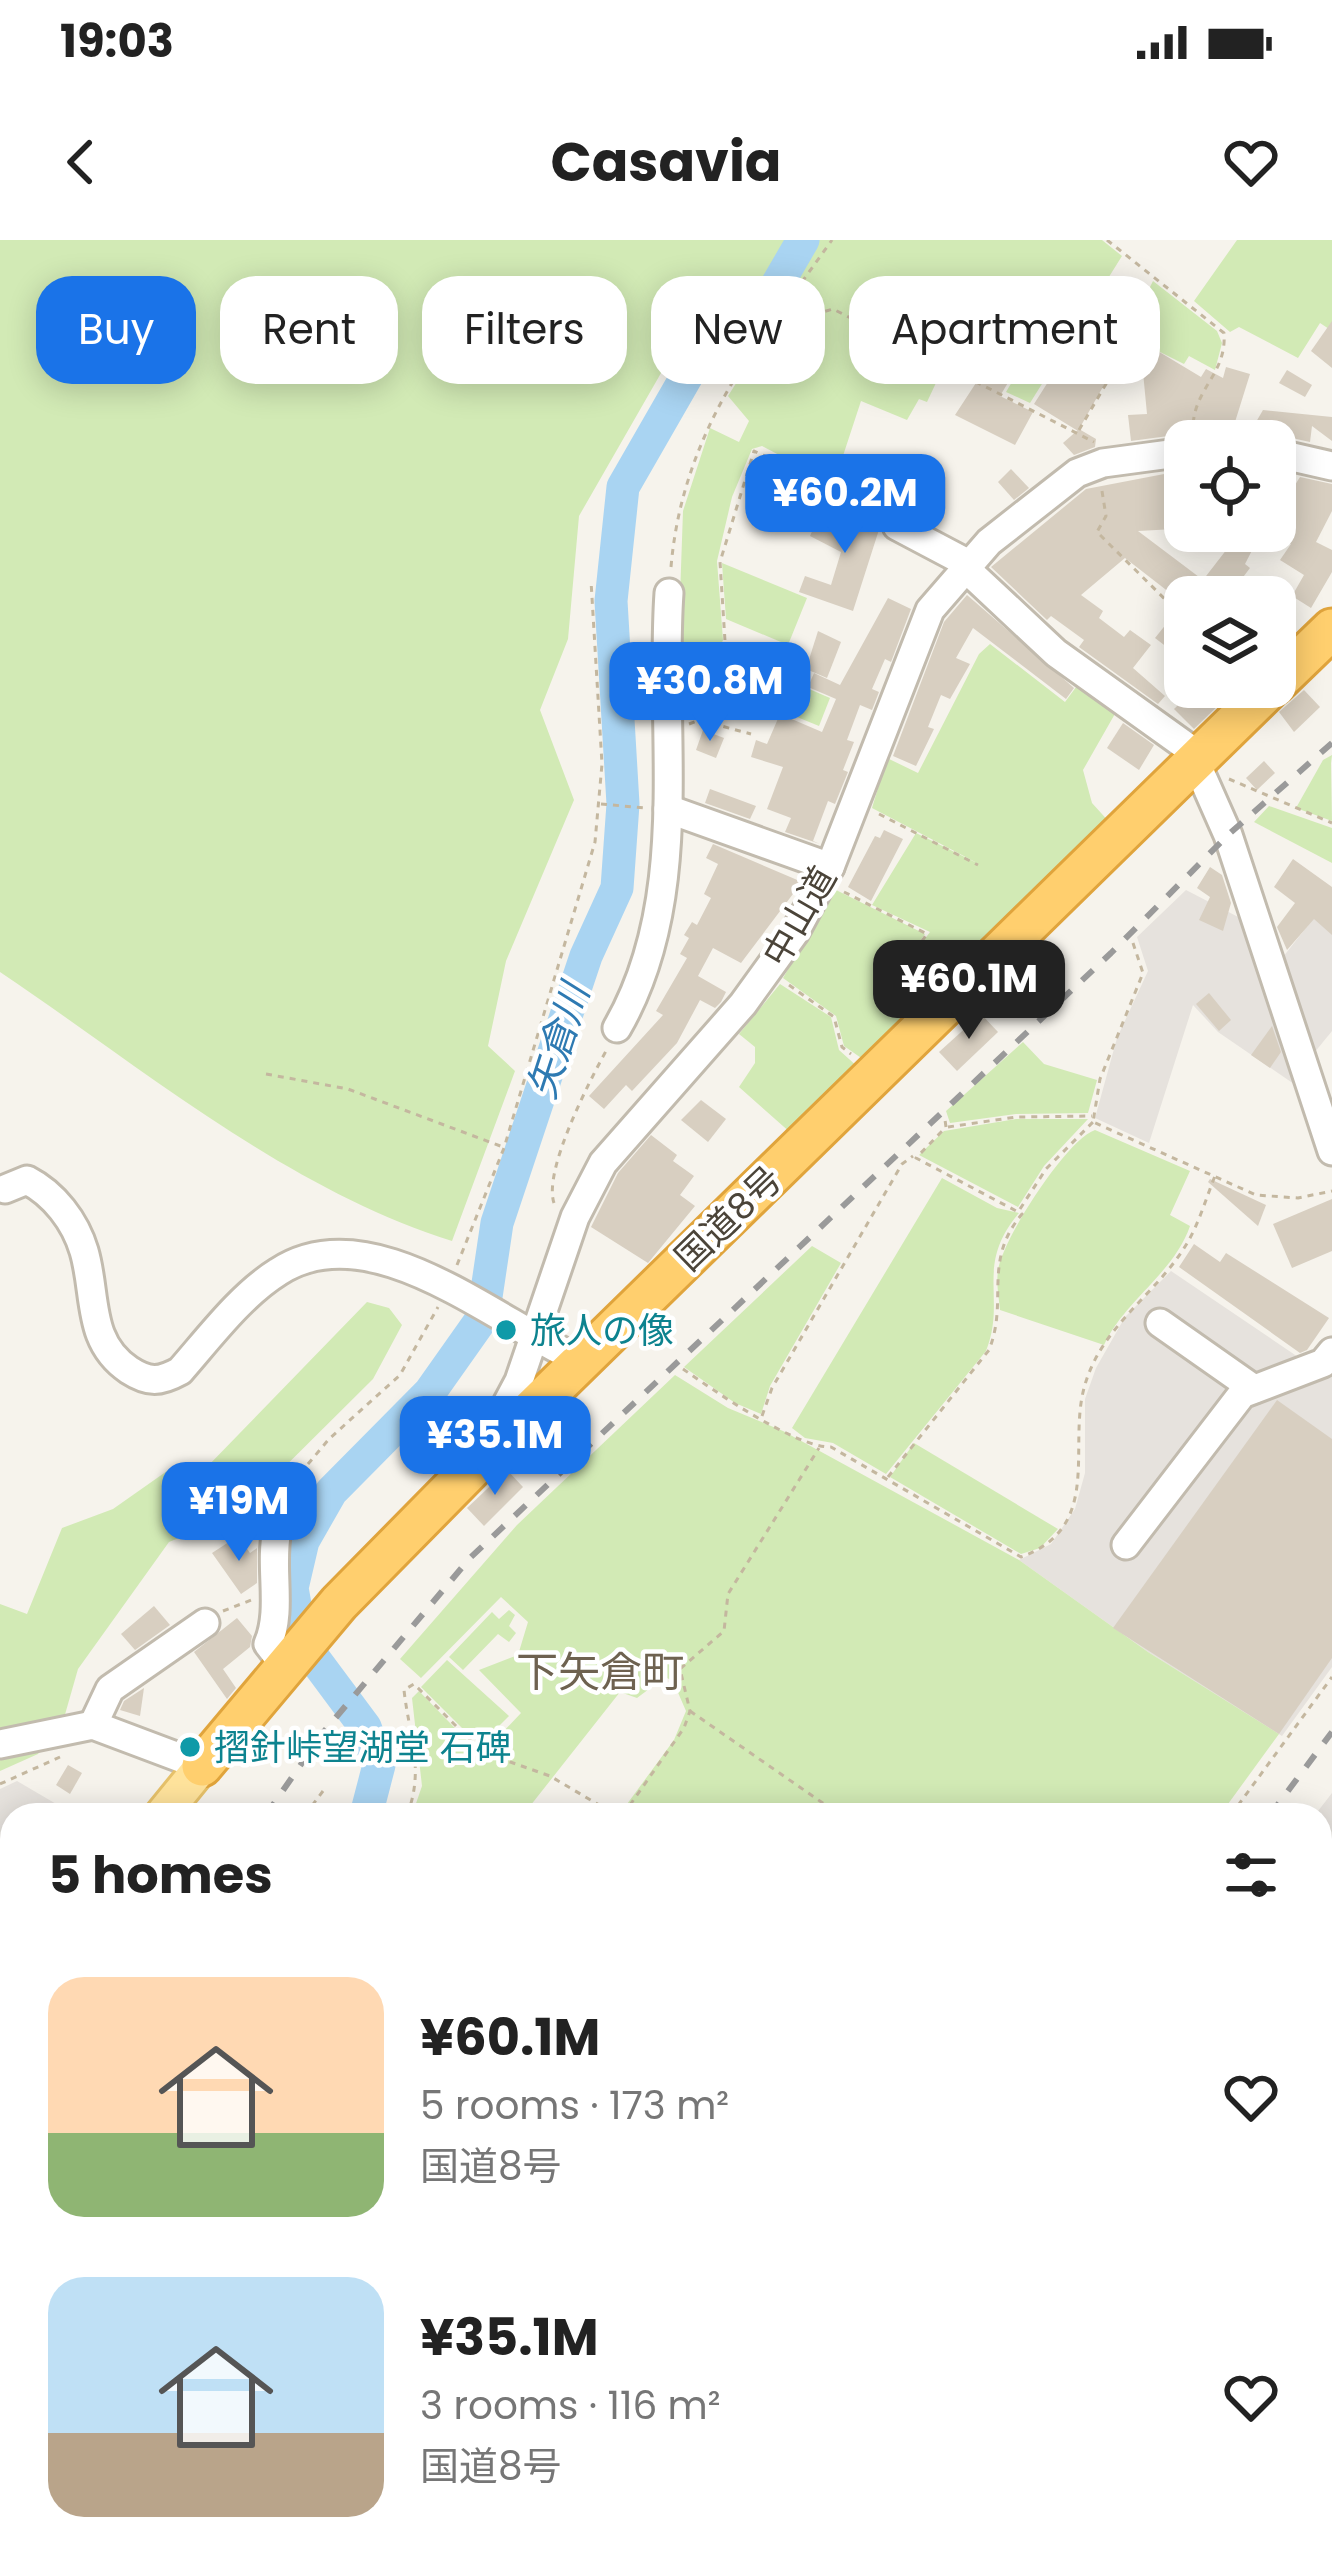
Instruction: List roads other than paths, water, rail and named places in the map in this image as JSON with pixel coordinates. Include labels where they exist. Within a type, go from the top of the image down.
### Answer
[{"type":"highway","name":"国道8号","points":[[1296,663],[1332,629]]},
{"type":"highway","name":"国道8号","points":[[202,1766],[340,1603],[474,1466],[525,1395],[582,1361],[963,990],[1201,772],[1254,708]]},
{"type":"main road","points":[[172,1803],[202,1766]]},
{"type":"street","name":"中山道","points":[[525,1395],[535,1340],[575,1217],[620,1137],[767,971],[826,874],[919,629],[965,565],[1036,502],[1101,465],[1164,455]]},
{"type":"street","points":[[1296,458],[1332,466]]},
{"type":"street","points":[[897,526],[965,565],[1056,653],[1187,745],[1326,1114],[1330,1167]]},
{"type":"street","points":[[617,1028],[630,1006],[652,927],[668,724],[669,593]]},
{"type":"street","points":[[663,809],[826,874]]},
{"type":"street","points":[[5,1189],[27,1180],[46,1190],[68,1217],[84,1250],[100,1343],[148,1379],[161,1382],[180,1371],[274,1274],[308,1256],[362,1253],[408,1267],[535,1340],[582,1361]]},
{"type":"street","points":[[1160,1323],[1255,1389]]},
{"type":"street","points":[[1126,1545],[1242,1394],[1323,1363],[1332,1352]]},
{"type":"street","points":[[277,1530],[272,1591],[276,1627],[268,1644],[287,1663]]},
{"type":"street","points":[[94,1725],[110,1689],[205,1623]]},
{"type":"street","points":[[0,1744],[94,1725],[202,1766]]},
{"type":"waterway","name":"矢倉川","points":[[369,1803],[379,1765],[365,1727],[313,1657],[299,1627],[292,1588],[303,1541],[331,1492],[430,1392],[483,1317],[497,1223],[586,956],[617,888],[623,804],[611,601],[623,487],[704,346],[774,290],[803,240]]},
{"type":"railway","points":[[274,1803],[322,1734],[470,1558],[1111,953],[1228,835],[1332,743]]},
{"type":"railway","points":[[1279,1803],[1332,1732]]},
{"type":"place","name":"旅人の像","points":[[506,1330]]},
{"type":"place","name":"摺針峠望湖堂 石碑","points":[[190,1747]]},
{"type":"district","name":"下矢倉町","points":[[600,1672]]}]
